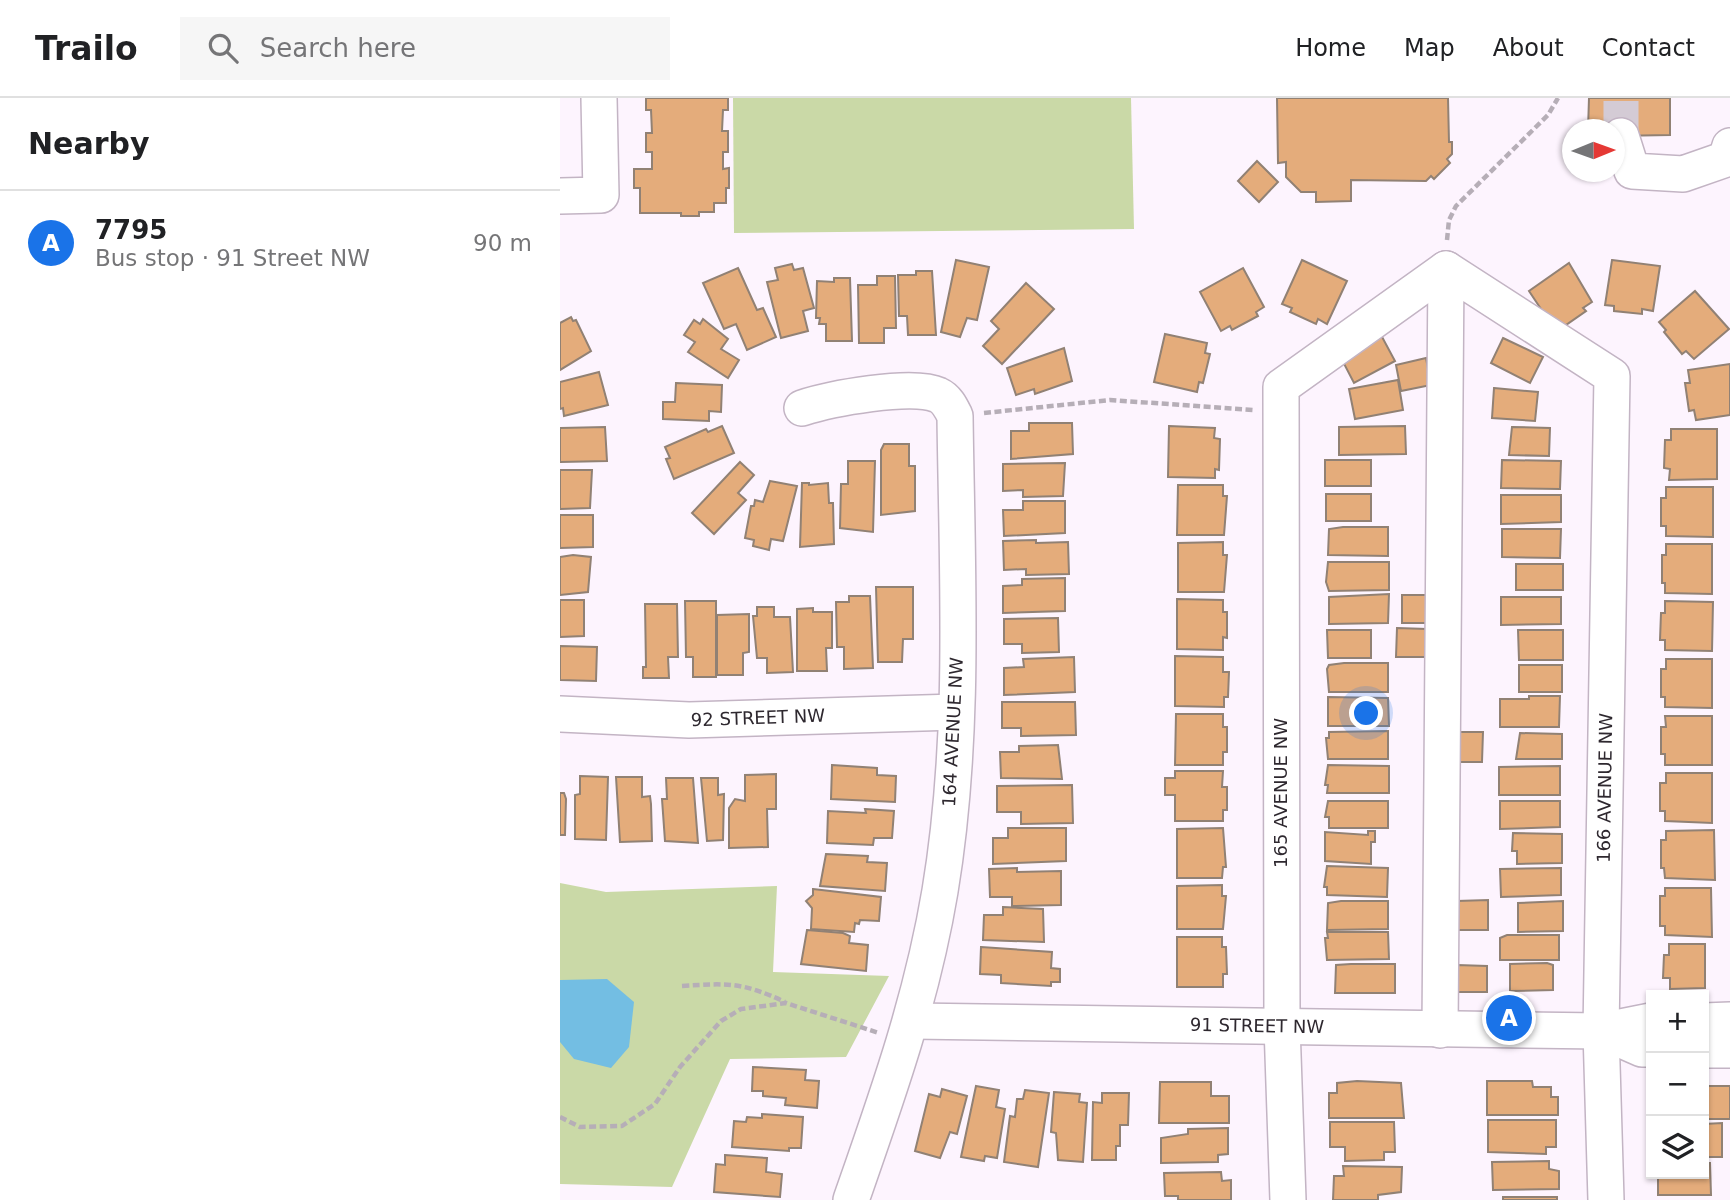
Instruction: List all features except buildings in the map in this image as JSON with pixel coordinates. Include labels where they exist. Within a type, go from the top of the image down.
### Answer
[{"type":"street","points":[[560,196],[601,195],[599,98]]},
{"type":"street","points":[[1625,149],[1632,171],[1683,174],[1726,159],[1730,146]]},
{"type":"street","points":[[1281,398],[1446,269]]},
{"type":"street","points":[[1440,1030],[1446,269]]},
{"type":"street","name":"166 AVENUE NW","points":[[1446,269],[1612,376],[1601,1031],[1606,1200]]},
{"type":"street","points":[[802,408],[860,394],[929,393],[948,403],[955,416]]},
{"type":"street","name":"165 AVENUE NW","points":[[1281,398],[1282,1026],[1288,1200]]},
{"type":"street","name":"164 AVENUE NW","points":[[851,1200],[909,1032],[941,888],[956,712],[955,416]]},
{"type":"street","name":"92 STREET NW","points":[[560,714],[689,720],[956,712]]},
{"type":"street","points":[[1709,1021],[1730,1020]]},
{"type":"street","name":"91 STREET NW","points":[[909,1032],[1282,1026],[1601,1031],[1646,1022]]},
{"type":"street","name":"91 STREET NW","points":[[1601,1031],[1646,1049]]},
{"type":"street","points":[[1709,1050],[1730,1050]]},
{"type":"path","points":[[1446,269],[1447,231],[1452,212],[1548,115],[1558,98]]},
{"type":"path","points":[[955,416],[1110,400],[1225,410],[1281,398]]},
{"type":"path","points":[[682,986],[750,986],[786,1003],[909,1032]]},
{"type":"path","points":[[560,1117],[580,1127],[622,1126],[655,1104],[680,1067],[721,1021],[741,1009],[786,1003]]},
{"type":"green space","points":[[733,98],[1131,98],[1134,229],[734,233]]},
{"type":"green space","points":[[560,883],[606,892],[777,886],[773,972],[889,976],[846,1057],[730,1059],[672,1187],[560,1184]]},
{"type":"water","points":[[607,979],[634,1002],[629,1047],[611,1068],[574,1059],[560,1042],[560,980]]},
{"type":"tunnel","points":[[1621,98],[1621,119]]},
{"type":"place","name":"7795","points":[[1509,1018]]}]
